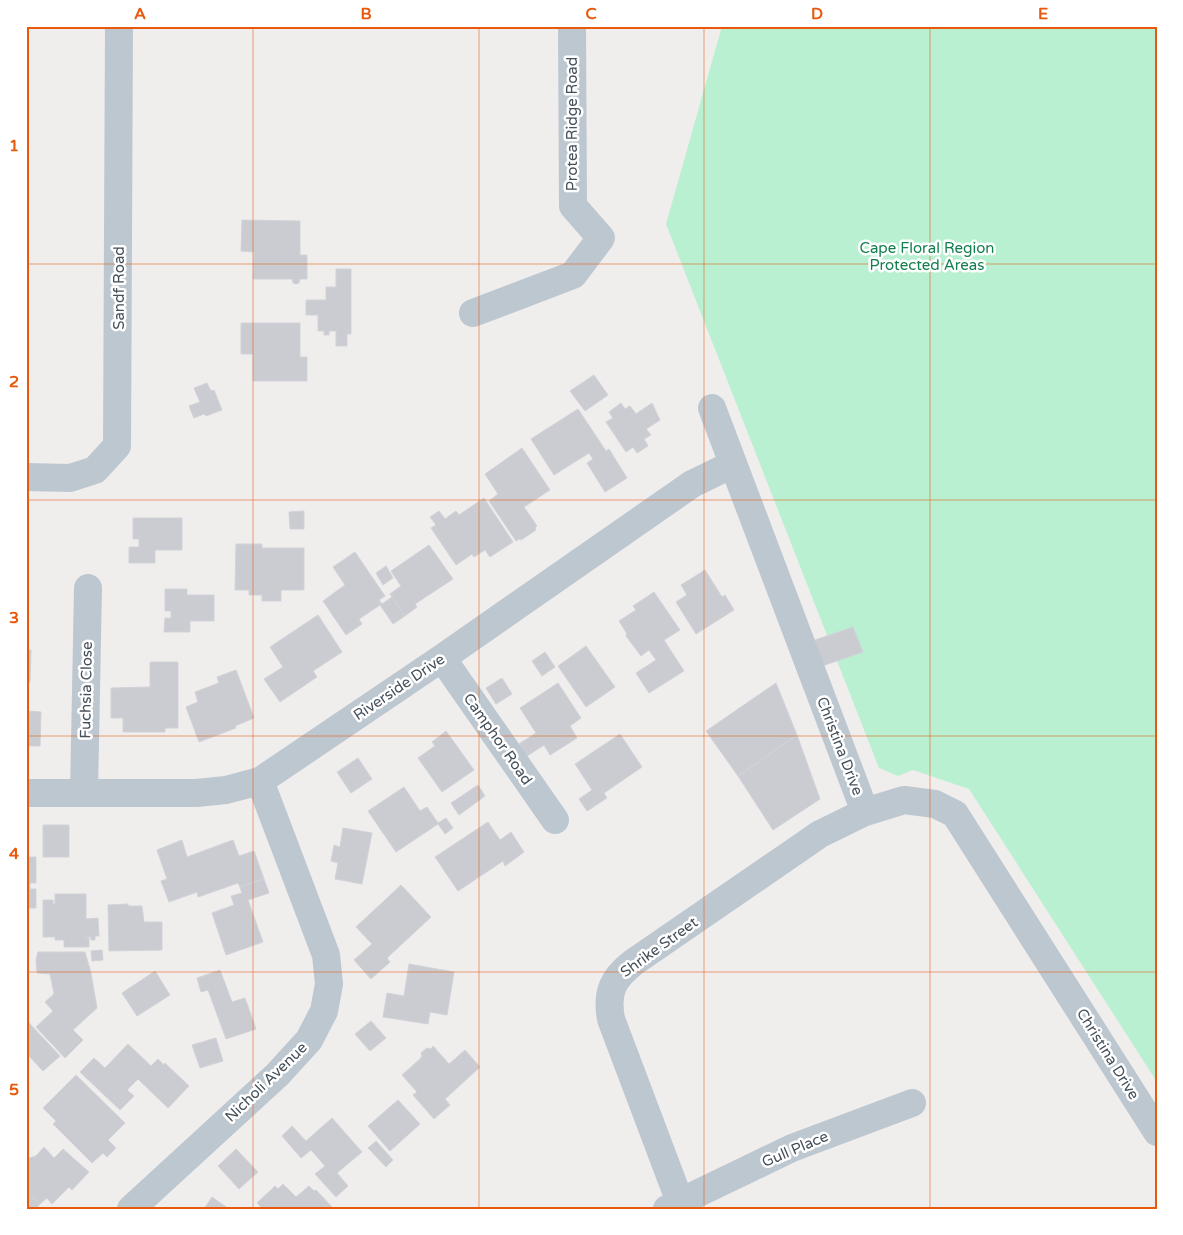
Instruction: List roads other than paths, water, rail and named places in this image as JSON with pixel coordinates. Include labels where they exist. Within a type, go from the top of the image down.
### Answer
[{"type":"street","name":"Sandf Road","points":[[26,477],[70,478],[96,470],[117,446],[119,26]]},
{"type":"street","name":"Protea Ridge Road","points":[[473,313],[573,275],[601,238],[573,206],[572,26]]},
{"type":"street","name":"Christina Drive","points":[[712,408],[865,812],[904,800],[935,804],[955,814],[1157,1132]]},
{"type":"street","name":"Riverside Drive","points":[[26,793],[196,793],[226,790],[260,781],[442,658],[692,484],[734,464]]},
{"type":"street","name":"Fuchsia Close","points":[[84,793],[88,588]]},
{"type":"street","name":"Camphor Road","points":[[442,658],[555,820]]},
{"type":"street","name":"Nicholi Avenue","points":[[130,1209],[277,1076],[309,1040],[324,1011],[329,984],[326,955],[260,781]]},
{"type":"street","name":"Shrike Street","points":[[674,1205],[611,1018],[608,1006],[614,980],[634,962],[820,834],[865,812]]},
{"type":"street","name":"Gull Place","points":[[674,1205],[792,1148],[912,1103]]},
{"type":"park label","name":"Cape Floral Region Protected Areas","points":[[927,256]]}]
